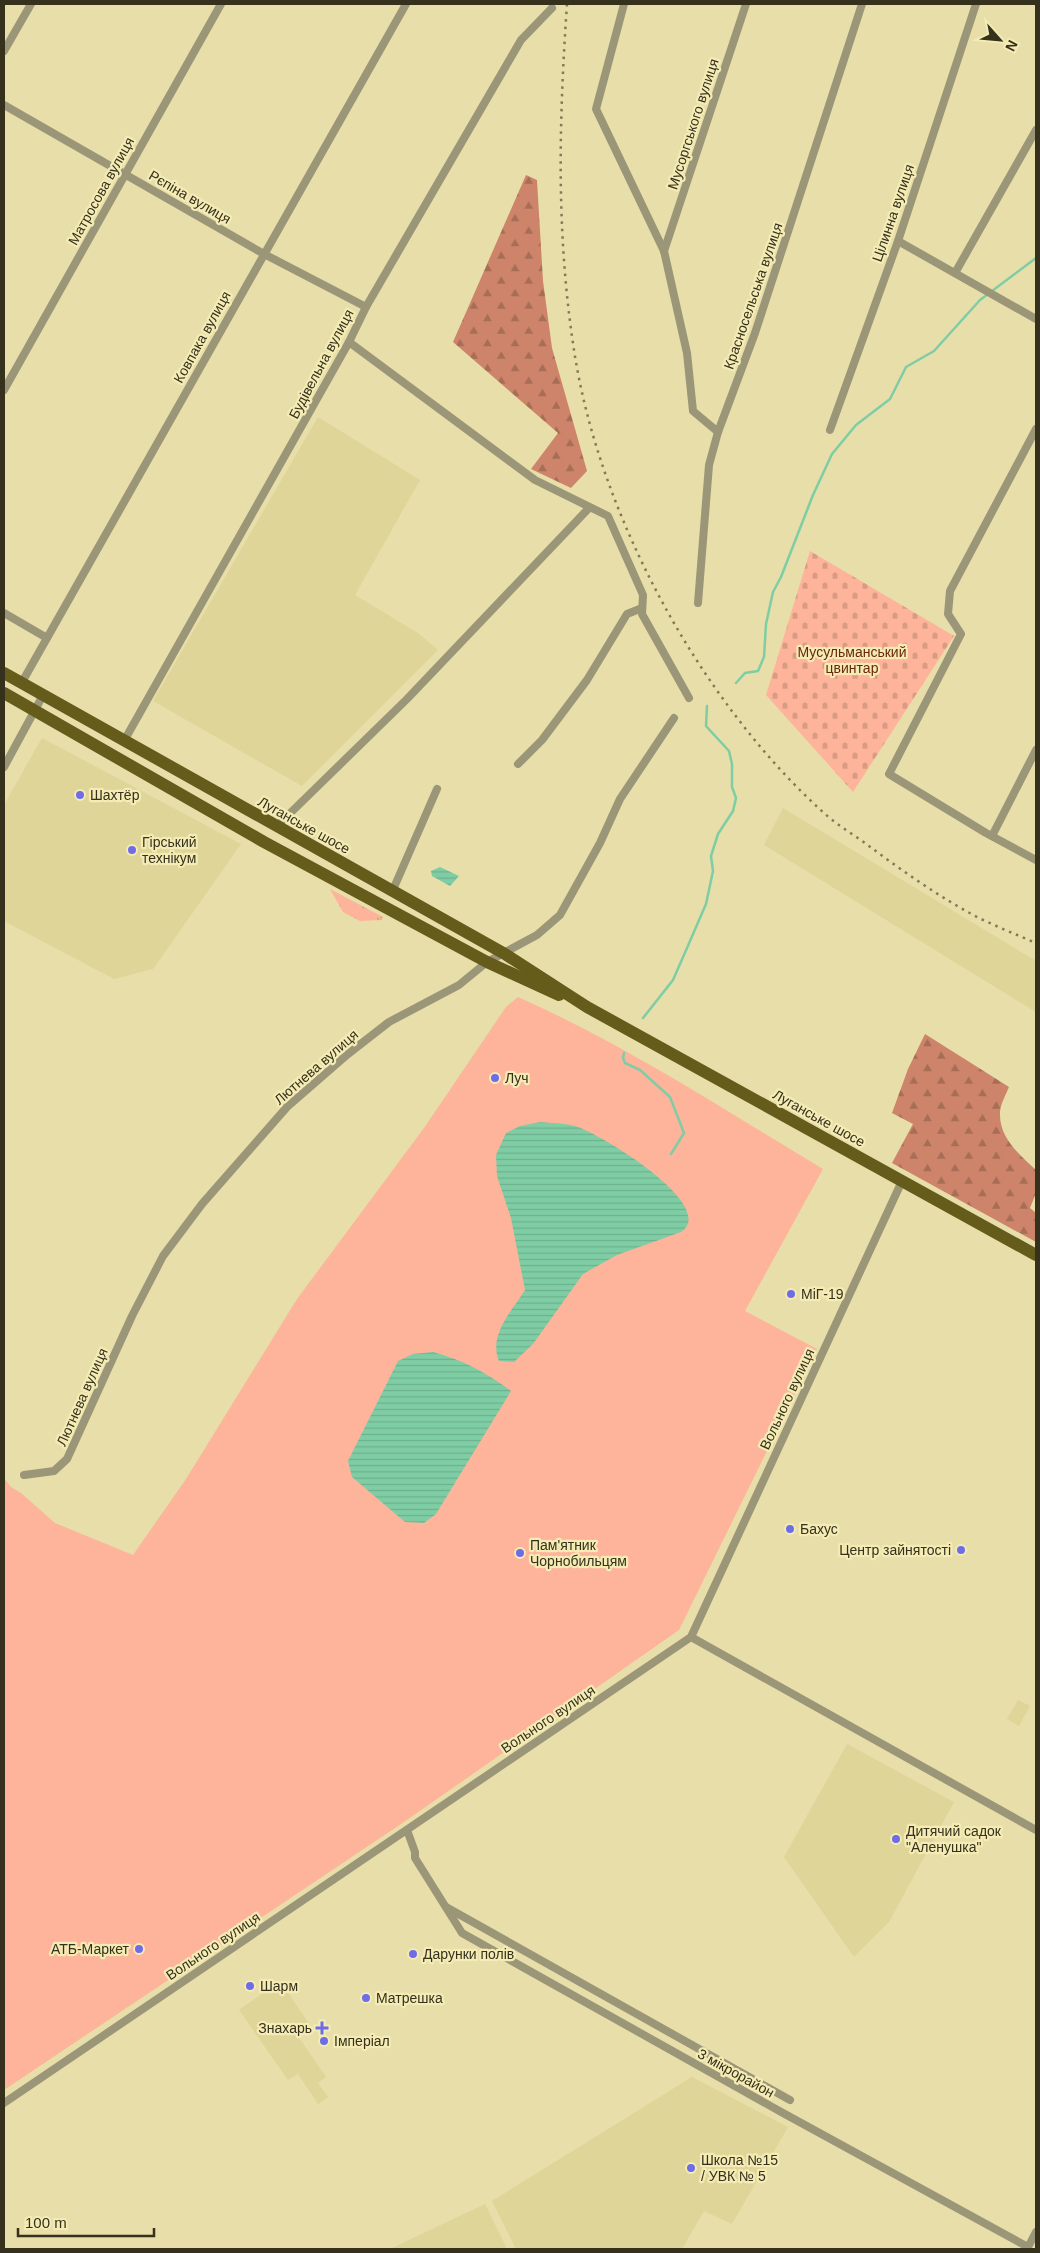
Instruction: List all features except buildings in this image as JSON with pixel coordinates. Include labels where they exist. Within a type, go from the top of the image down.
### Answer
[{"type":"main road","name":"Луганське шосе","points":[[4,674],[42,697],[505,954],[586,1007],[1036,1255]]},
{"type":"main road","name":"Луганське шосе","points":[[4,692],[264,842],[487,962],[586,1007]]},
{"type":"street","points":[[4,51],[31,4]]},
{"type":"street","name":"Матросова вулиця","points":[[4,390],[221,4]]},
{"type":"street","name":"Ковпака вулиця","points":[[21,684],[406,4]]},
{"type":"street","points":[[624,4],[596,109],[664,252],[687,353],[693,411],[718,432]]},
{"type":"street","name":"Мусоргського вулиця","points":[[664,252],[746,4]]},
{"type":"street","name":"Красносельська вулиця","points":[[698,604],[709,466],[718,432],[755,333],[862,4]]},
{"type":"street","name":"Цілинна вулиця","points":[[830,430],[898,241],[976,4]]},
{"type":"street","name":"Будівельна вулиця","points":[[124,741],[349,342],[366,307],[521,40],[552,8]]},
{"type":"street","name":"Рєпіна вулиця","points":[[4,106],[264,254],[366,307]]},
{"type":"street","points":[[955,273],[1036,130]]},
{"type":"street","points":[[898,241],[1036,319]]},
{"type":"street","points":[[349,342],[535,480],[608,516],[643,594],[642,614],[689,698]]},
{"type":"street","points":[[1036,429],[950,591],[948,614],[961,634],[889,774],[992,836],[1036,860]]},
{"type":"street","points":[[276,827],[407,699],[589,508]]},
{"type":"street","points":[[518,764],[542,740],[587,680],[626,614],[642,608]]},
{"type":"street","points":[[4,613],[47,638]]},
{"type":"street","points":[[4,767],[42,697]]},
{"type":"street","name":"Лютнева вулиця","points":[[24,1475],[54,1471],[67,1459],[132,1316],[163,1256],[202,1204],[287,1107],[348,1054],[389,1022],[459,985],[487,962],[505,954],[536,935],[560,915],[600,843],[620,799],[674,718]]},
{"type":"street","points":[[992,836],[1036,750]]},
{"type":"street","points":[[392,892],[436,789]]},
{"type":"street","name":"Вольного вулиця","points":[[4,2103],[691,1637],[902,1182]]},
{"type":"street","points":[[691,1637],[1036,1830]]},
{"type":"street","name":"3 мікрорайон","points":[[407,1830],[415,1852],[415,1858],[462,1933],[783,2114],[1027,2248]]},
{"type":"street","name":"3 мікрорайон","points":[[444,1906],[790,2100]]},
{"type":"street","points":[[1027,2248],[1036,2232]]},
{"type":"shaded area","points":[[318,417],[420,480],[355,595],[418,633],[438,650],[302,786],[153,701]]},
{"type":"shaded area","points":[[42,738],[241,844],[153,969],[114,979],[4,921],[4,805]]},
{"type":"shaded area","points":[[783,808],[1036,961],[1036,1012],[764,845]]},
{"type":"shaded area","points":[[440,867],[459,876],[450,886],[432,876],[431,871]]},
{"type":"shaded area","points":[[540,1122],[575,1126],[607,1141],[629,1155],[671,1189],[684,1205],[689,1220],[681,1232],[617,1255],[583,1274],[533,1344],[514,1362],[499,1361],[496,1351],[499,1333],[508,1315],[525,1290],[511,1218],[497,1176],[496,1155],[506,1133],[520,1126]]},
{"type":"shaded area","points":[[433,1352],[474,1367],[511,1391],[436,1514],[424,1523],[405,1522],[352,1477],[348,1461],[398,1361],[413,1354]]},
{"type":"shaded area","points":[[1018,1700],[1030,1706],[1019,1726],[1007,1719]]},
{"type":"shaded area","points":[[847,1744],[954,1802],[889,1922],[854,1957],[784,1857]]},
{"type":"shaded area","points":[[280,1981],[308,2022],[295,2032],[326,2077],[318,2083],[328,2097],[318,2104],[298,2074],[288,2080],[239,2010]]},
{"type":"shaded area","points":[[692,2077],[788,2127],[732,2224],[704,2211],[682,2249],[516,2249],[492,2201]]},
{"type":"shaded area","points":[[485,2204],[507,2249],[390,2249]]},
{"type":"green space","points":[[526,175],[537,180],[543,281],[552,348],[587,471],[571,488],[531,469],[558,433],[453,342]]},
{"type":"green space","name":"Мусульманський цвинтар","points":[[810,551],[954,636],[853,792],[766,695]]},
{"type":"green space","points":[[330,889],[383,917],[381,920],[360,921],[343,912]]},
{"type":"green space","points":[[518,997],[635,1056],[823,1169],[745,1311],[817,1349],[679,1630],[404,1822],[4,2090],[4,1478],[11,1487],[21,1493],[55,1523],[133,1555],[186,1479],[297,1299],[424,1128],[506,1007]]},
{"type":"green space","points":[[925,1034],[1009,1087],[1001,1107],[1001,1122],[1003,1130],[1012,1145],[1036,1170],[1036,1193],[1030,1208],[1036,1213],[1036,1242],[892,1163],[913,1124],[892,1113],[908,1069]]},
{"type":"waterway","points":[[736,683],[745,673],[758,671],[764,657],[766,624],[773,592],[832,454],[856,425],[890,399],[906,367],[934,351],[980,300],[1036,258]]},
{"type":"waterway","points":[[643,1018],[673,980],[706,904],[713,871],[711,856],[718,834],[733,811],[736,798],[732,787],[732,764],[729,751],[706,726],[707,706]]},
{"type":"waterway","points":[[624,1053],[625,1063],[640,1070],[670,1097],[684,1133],[671,1154]]},
{"type":"railway","points":[[567,4],[562,91],[561,177],[564,263],[568,306],[574,350],[587,413],[606,476],[631,539],[662,601],[697,661],[736,717],[779,768],[824,813],[906,873],[949,901],[979,918],[1036,943]]},
{"type":"place","name":"Шахтёр","points":[[80,795]]},
{"type":"place","name":"Гірський технікум","points":[[132,850]]},
{"type":"place","name":"Луч","points":[[495,1078]]},
{"type":"place","name":"МіГ-19","points":[[791,1294]]},
{"type":"place","name":"Бахус","points":[[790,1529]]},
{"type":"place","name":"Центр зайнятості","points":[[961,1550]]},
{"type":"place","name":"Пам'ятник Чорнобильцям","points":[[520,1553]]},
{"type":"place","name":"Дитячий садок \"Аленушка\"","points":[[896,1839]]},
{"type":"place","name":"АТБ-Маркет","points":[[139,1949]]},
{"type":"place","name":"Дарунки полів","points":[[413,1954]]},
{"type":"place","name":"Шарм","points":[[250,1986]]},
{"type":"place","name":"Матрешка","points":[[366,1998]]},
{"type":"place","name":"Знахарь","points":[[322,2028]]},
{"type":"place","name":"Імперіал","points":[[324,2041]]},
{"type":"place","name":"Школа №15 / УВК № 5","points":[[691,2168]]}]
